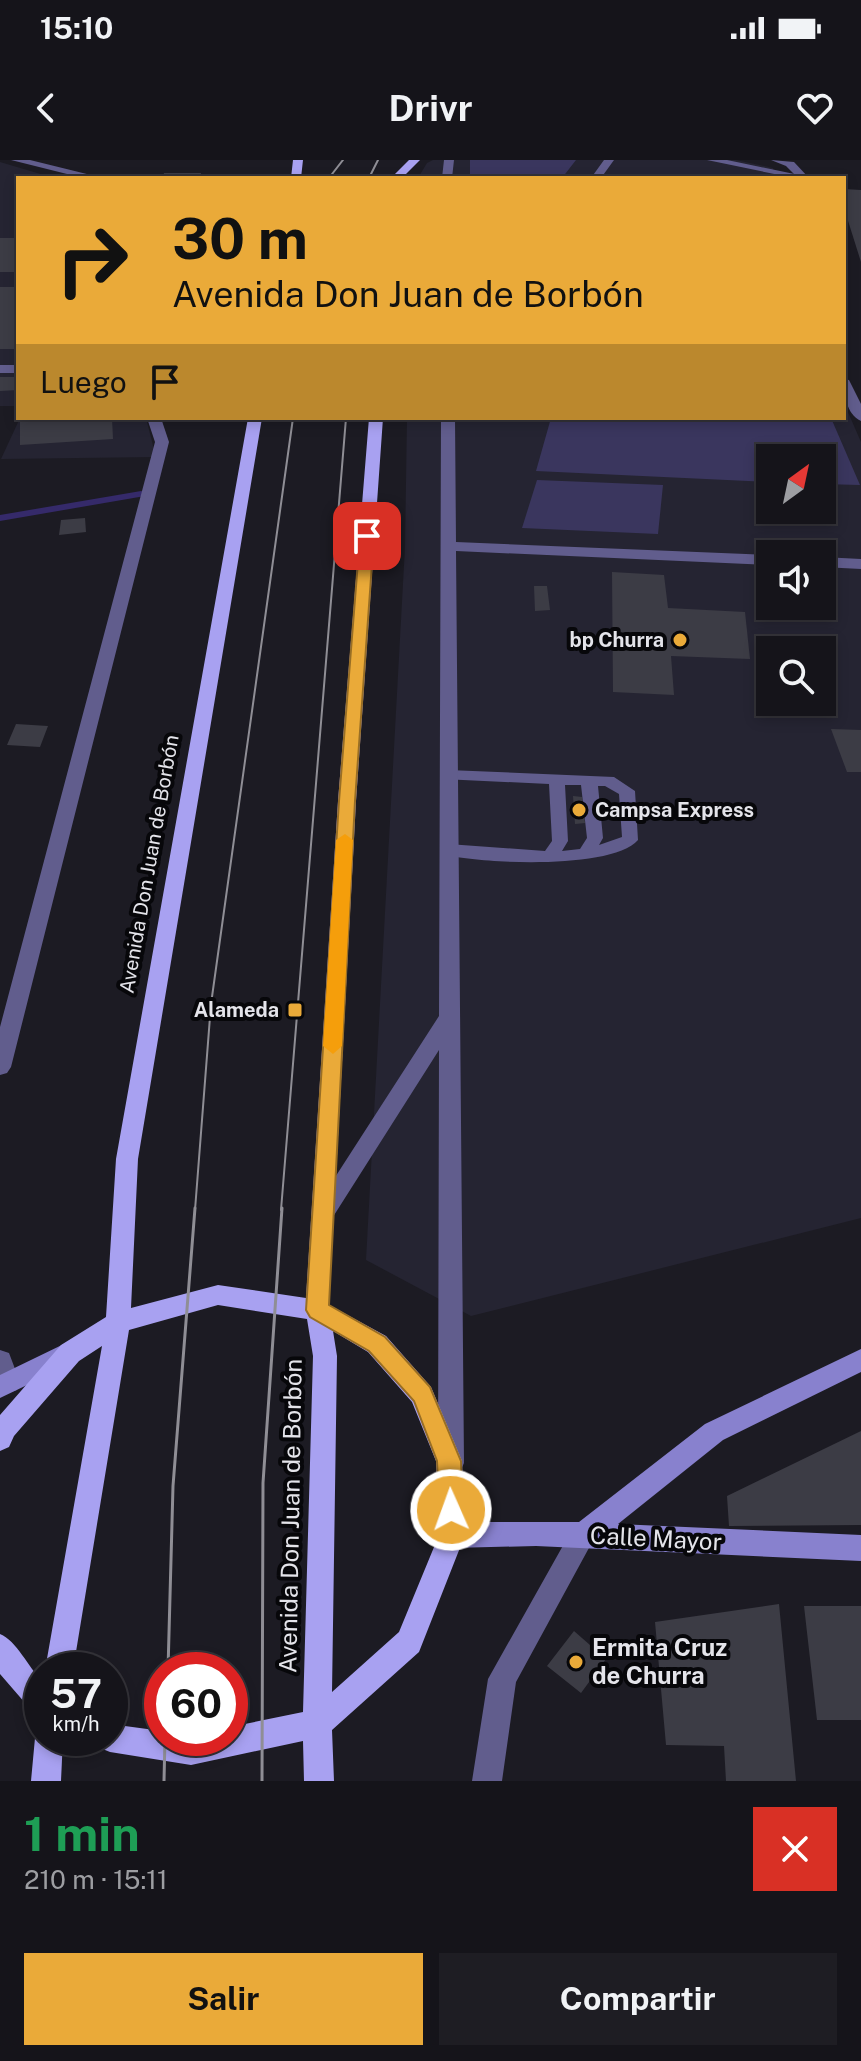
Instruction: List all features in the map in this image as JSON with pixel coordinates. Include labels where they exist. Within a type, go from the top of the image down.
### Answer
[{"type":"main road","points":[[398,176],[415,160]]},
{"type":"main road","name":"Avenida Don Juan de Borbón","points":[[62,1652],[118,1322],[127,1159],[255,420]]},
{"type":"main road","name":"Avenida Don Juan de Borbón","points":[[319,1781],[317,1724],[325,1356],[317,1310],[347,801],[376,420]]},
{"type":"main road","points":[[0,1439],[3,1430],[70,1353],[118,1322],[218,1295],[317,1310],[377,1344],[422,1395],[449,1461],[452,1535],[409,1642],[317,1724],[191,1750],[128,1741]]},
{"type":"main road","points":[[0,1648],[24,1682]]},
{"type":"main road","points":[[46,1781],[48,1756]]},
{"type":"street","points":[[16,160],[91,176]]},
{"type":"street","points":[[776,160],[790,164],[805,174]]},
{"type":"street","points":[[846,387],[861,417]]},
{"type":"street","points":[[0,1067],[162,442],[155,420]]},
{"type":"street","points":[[448,420],[452,1535]]},
{"type":"street","points":[[447,546],[756,559]]},
{"type":"street","points":[[836,563],[861,564]]},
{"type":"street","points":[[323,1213],[449,1018]]},
{"type":"street","points":[[3,1376],[70,1353]]},
{"type":"street","points":[[483,1778],[502,1679],[583,1535],[714,1432],[861,1360]]},
{"type":"street","name":"Calle Mayor","points":[[452,1535],[583,1535],[861,1548]]},
{"type":"lane","points":[[712,160],[805,174]]},
{"type":"lane","points":[[448,775],[608,781],[627,791],[630,840],[612,849],[551,855],[448,850]]},
{"type":"lane","points":[[551,855],[560,841],[557,779]]},
{"type":"lane","points":[[587,852],[595,838],[589,781]]},
{"type":"shaded area","points":[[433,160],[736,160],[773,168],[775,176],[419,176],[427,163]]},
{"type":"shaded area","points":[[470,160],[576,160],[564,176],[470,176]]},
{"type":"shaded area","points":[[0,162],[47,176],[16,176],[16,406],[0,406]]},
{"type":"shaded area","points":[[846,408],[861,442],[861,1218],[471,1316],[366,1260],[405,547],[407,420],[846,420]]},
{"type":"shaded area","points":[[19,420],[147,420],[156,457],[1,459]]},
{"type":"shaded area","points":[[550,420],[832,420],[860,485],[836,484],[836,444],[756,444],[756,481],[536,471]]},
{"type":"shaded area","points":[[537,480],[663,485],[658,534],[522,528]]},
{"type":"building","points":[[164,173],[201,173],[201,176],[163,176]]},
{"type":"building","points":[[846,189],[861,190],[861,262],[846,214]]},
{"type":"building","points":[[0,238],[16,238],[16,272],[0,272]]},
{"type":"building","points":[[0,287],[16,287],[16,349],[0,349]]},
{"type":"building","points":[[0,377],[16,377],[16,390],[0,391]]},
{"type":"building","points":[[20,420],[112,420],[113,439],[20,445]]},
{"type":"building","points":[[85,518],[86,532],[59,535],[61,520]]},
{"type":"building","name":"bp Churra","points":[[612,572],[664,575],[668,608],[745,612],[750,659],[671,656],[674,695],[613,692]]},
{"type":"building","points":[[534,586],[547,586],[550,610],[535,611]]},
{"type":"building","points":[[16,724],[48,726],[40,747],[7,745]]},
{"type":"building","points":[[831,729],[861,730],[861,772],[847,772]]},
{"type":"building","name":"Campsa Express","points":[[573,796],[582,797],[585,823],[575,824]]},
{"type":"building","points":[[861,1431],[861,1525],[729,1526],[727,1496]]},
{"type":"building","points":[[779,1604],[796,1781],[726,1781],[724,1746],[666,1745],[655,1622]]},
{"type":"building","points":[[804,1606],[861,1606],[861,1720],[817,1720]]},
{"type":"building","name":"Ermita Cruz de Churra","points":[[574,1631],[606,1659],[581,1693],[547,1666]]},
{"type":"waterway","points":[[0,518],[141,494]]},
{"type":"tram line","points":[[331,176],[343,160]]},
{"type":"tram line","points":[[370,176],[378,160]]},
{"type":"tram line","points":[[195,1210],[211,1004],[293,420]]},
{"type":"tram line","points":[[281,1210],[346,420]]},
{"type":"tram line","points":[[168,1652],[173,1486],[195,1208]]},
{"type":"tram line","points":[[262,1781],[263,1483],[282,1208]]},
{"type":"tram line","points":[[164,1781],[165,1756]]},
{"type":"slow traffic","points":[[333,1046],[345,840]]},
{"type":"place","name":"bp Churra","points":[[680,640]]},
{"type":"place","name":"Campsa Express","points":[[579,810]]},
{"type":"place","name":"Alameda","points":[[295,1010]]},
{"type":"place","name":"Ermita Cruz de Churra","points":[[576,1662]]},
{"type":"route","points":[[367,536],[347,801],[317,1310],[377,1344],[422,1395],[449,1461],[451,1510]]}]
